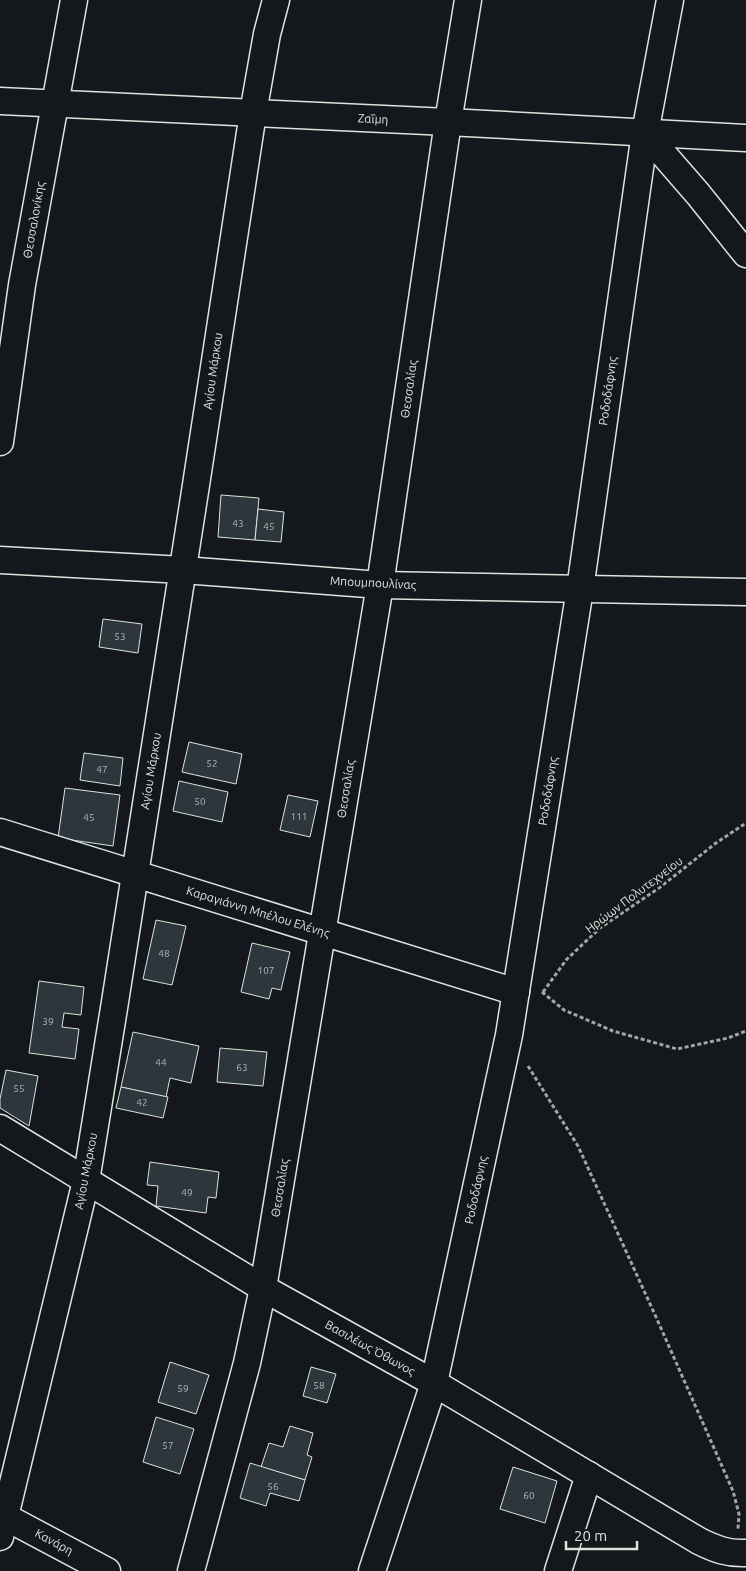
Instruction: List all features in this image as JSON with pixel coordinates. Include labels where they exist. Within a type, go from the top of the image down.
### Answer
[{"type":"street","name":"Θεσσαλονίκης","points":[[0,442],[22,285],[74,0]]},
{"type":"street","name":"Αγίου Μάρκου","points":[[2,1522],[86,1181],[253,113],[267,34],[276,0]]},
{"type":"street","name":"Θεσσαλίας","points":[[191,1571],[247,1363],[263,1288],[380,585],[448,122],[468,0]]},
{"type":"street","name":"Ροδοδάφνης","points":[[372,1571],[434,1383],[509,1035],[580,589],[645,133],[670,0]]},
{"type":"street","name":"Ζαΐμη","points":[[0,102],[55,103],[746,138]]},
{"type":"street","points":[[645,133],[698,194],[746,254]]},
{"type":"street","name":"Μπουμπουλίνας","points":[[0,560],[183,570],[380,585],[746,592]]},
{"type":"street","name":"Καραγιάννη Μπέλου Ελένης","points":[[0,832],[516,992]]},
{"type":"street","name":"Βασιλέως Όθωνος","points":[[0,1128],[263,1288],[434,1383],[699,1541],[735,1559]]},
{"type":"street","points":[[558,1571],[589,1475]]},
{"type":"street","name":"Κανάρη","points":[[2,1522],[107,1571]]},
{"type":"path","name":"Ηρώων Πολυτεχνείου","points":[[543,992],[567,959],[600,928],[659,888],[716,843],[746,823]]},
{"type":"path","points":[[516,992],[543,992],[564,1010],[613,1031],[677,1050],[728,1038],[746,1031]]},
{"type":"path","points":[[509,1035],[578,1146],[733,1491],[739,1514],[735,1559]]},
{"type":"building","points":[[221,495],[259,498],[255,540],[218,537]]},
{"type":"building","points":[[258,509],[284,512],[281,542],[255,540]]},
{"type":"building","points":[[103,619],[142,624],[138,653],[99,647]]},
{"type":"building","points":[[189,742],[242,754],[236,784],[182,772]]},
{"type":"building","points":[[84,753],[123,758],[120,786],[80,780]]},
{"type":"building","points":[[179,781],[228,792],[222,822],[173,811]]},
{"type":"building","points":[[65,788],[120,795],[113,846],[58,838]]},
{"type":"building","points":[[288,795],[318,801],[310,837],[280,830]]},
{"type":"building","points":[[156,920],[186,926],[172,985],[143,979]]},
{"type":"building","points":[[252,943],[290,952],[281,990],[272,988],[269,999],[241,992]]},
{"type":"building","points":[[39,981],[84,987],[81,1015],[64,1013],[62,1027],[79,1029],[75,1059],[29,1053]]},
{"type":"building","points":[[133,1032],[199,1046],[191,1083],[170,1078],[166,1097],[121,1087]]},
{"type":"building","points":[[220,1048],[267,1052],[263,1086],[217,1082]]},
{"type":"building","points":[[6,1070],[38,1076],[29,1126],[0,1108]]},
{"type":"building","points":[[121,1087],[168,1097],[163,1118],[116,1108]]},
{"type":"building","points":[[150,1162],[219,1172],[216,1198],[208,1197],[206,1213],[156,1206],[158,1186],[147,1185]]},
{"type":"building","points":[[170,1362],[209,1375],[196,1414],[158,1402]]},
{"type":"building","points":[[311,1367],[336,1374],[327,1403],[303,1396]]},
{"type":"building","points":[[156,1417],[194,1429],[180,1474],[143,1462]]},
{"type":"building","points":[[290,1426],[313,1433],[307,1455],[312,1457],[305,1480],[261,1467],[269,1443],[283,1447]]},
{"type":"building","points":[[250,1463],[305,1480],[299,1501],[270,1493],[266,1506],[240,1498]]},
{"type":"building","points":[[513,1467],[557,1481],[545,1523],[500,1509]]}]
